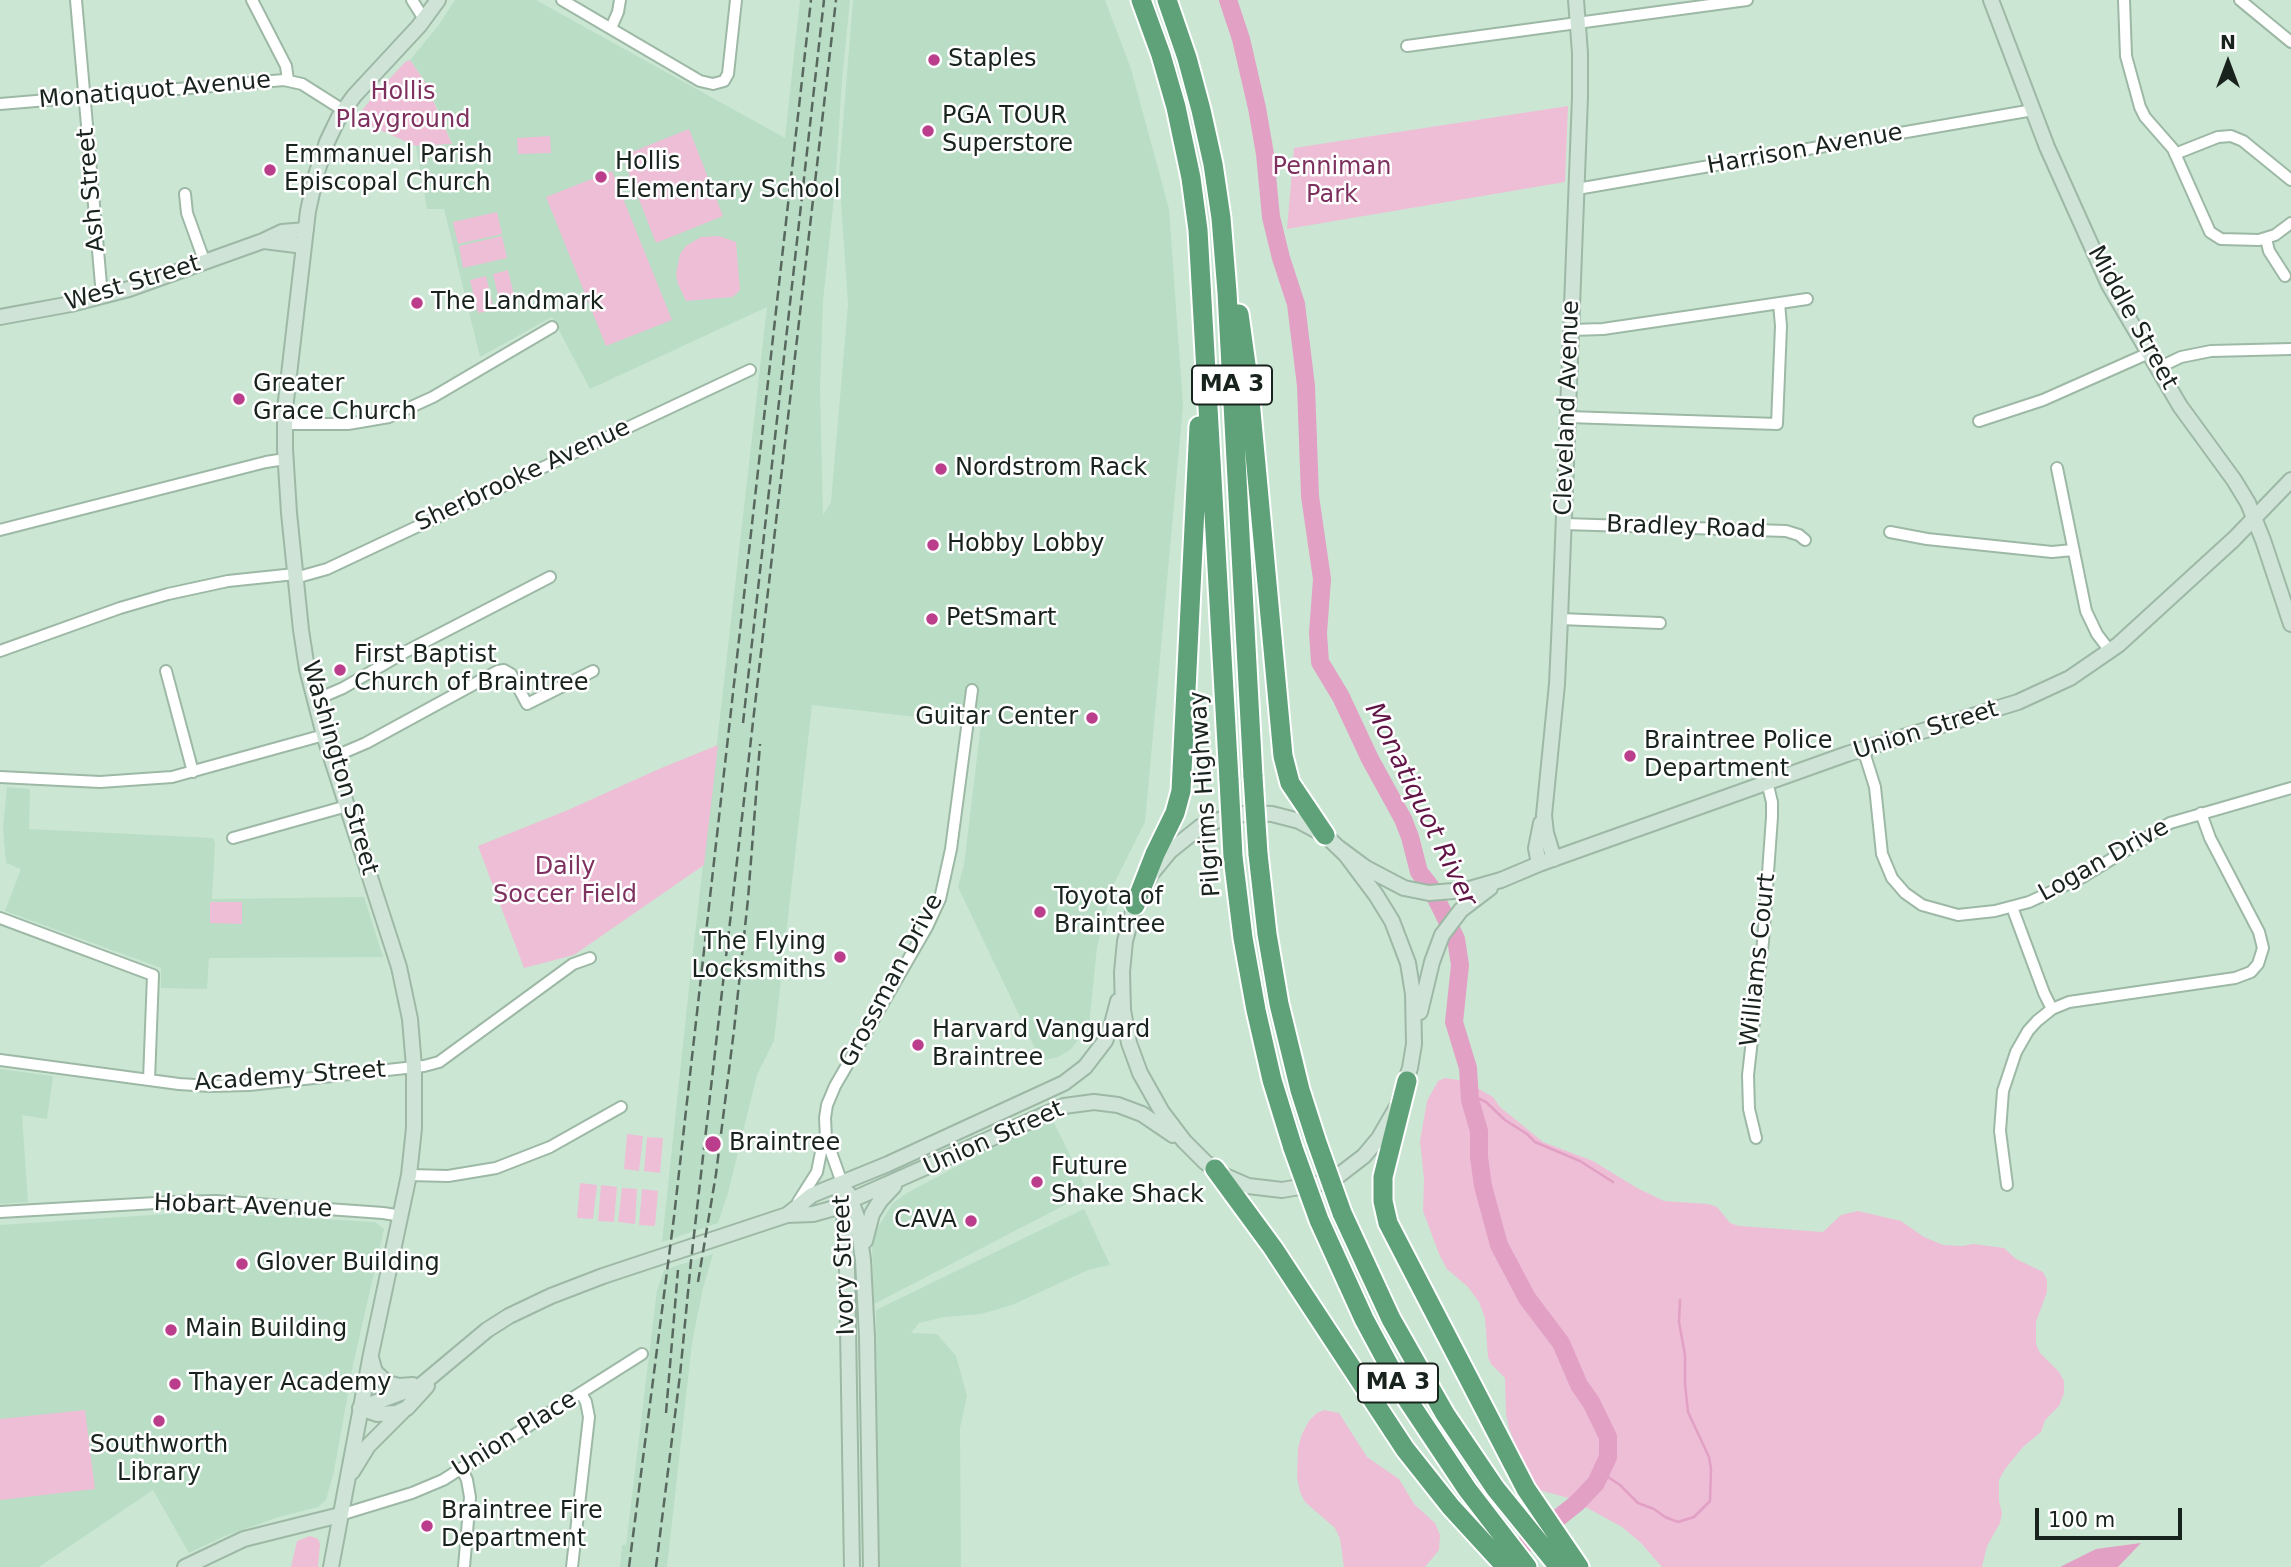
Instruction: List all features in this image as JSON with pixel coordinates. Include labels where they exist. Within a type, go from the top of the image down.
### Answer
[{"type":"highway","name":"Pilgrims Highway","points":[[1141,0],[1166,73],[1188,160],[1197,221],[1233,857],[1243,938],[1258,1019],[1277,1098],[1293,1148],[1319,1220],[1352,1296],[1398,1383],[1492,1539]]},
{"type":"highway","name":"Pilgrims Highway","points":[[1167,0],[1202,110],[1218,199],[1228,306],[1258,854],[1267,934],[1295,1073],[1342,1213],[1408,1352],[1450,1421],[1517,1517],[1556,1555]]},
{"type":"highway","points":[[1218,199],[1246,363],[1283,756],[1290,783],[1332,841]]},
{"type":"highway","points":[[1135,905],[1175,813],[1182,784],[1204,320]]},
{"type":"highway","points":[[1407,1081],[1384,1169],[1382,1194],[1385,1216],[1534,1502],[1556,1555],[1579,1567]]},
{"type":"highway","points":[[1215,1169],[1273,1248],[1405,1449],[1439,1492],[1492,1539],[1506,1567]]},
{"type":"highway","name":"MA 3","points":[[1492,1539],[1527,1567]]},
{"type":"main road","name":"Washington Street","points":[[331,1567],[370,1354],[410,1175],[414,1128],[414,1068],[410,1019],[399,967],[324,735],[303,645],[285,459],[286,393],[306,230],[319,162],[329,135],[343,110],[438,0]]},
{"type":"main road","name":"Cleveland Avenue","points":[[1539,864],[1536,848],[1544,815],[1558,684],[1580,79],[1576,0]]},
{"type":"main road","name":"Middle Street","points":[[1992,0],[2033,110],[2102,270],[2116,298],[2193,425],[2234,480],[2255,519],[2291,624]]},
{"type":"main road","name":"West Street","points":[[0,317],[103,296],[149,283],[282,232],[306,230]]},
{"type":"main road","name":"West Street","points":[[262,241],[304,246]]},
{"type":"main road","name":"Union Street","points":[[360,1408],[414,1389],[426,1382],[487,1330],[536,1302],[791,1211],[812,1195],[1049,1091],[1079,1073],[1096,1054],[1110,1032],[1118,1003],[1125,941],[1135,905],[1151,874],[1170,851],[1191,833],[1220,819],[1251,813],[1272,814],[1299,821],[1332,841],[1375,874],[1412,890],[1429,893],[1456,891],[1501,880],[1767,782],[1863,749],[2018,702],[2070,678],[2133,632],[2255,519],[2291,480]]},
{"type":"main road","name":"Cleveland Avenue","points":[[1544,815],[1554,859]]},
{"type":"main road","points":[[1122,972],[1124,1022],[1135,1062],[1162,1112],[1194,1152],[1215,1169],[1248,1186],[1270,1190],[1305,1187],[1338,1176],[1364,1156],[1392,1116],[1407,1081],[1414,1044],[1413,994],[1408,962],[1401,943],[1387,911],[1332,841]]},
{"type":"main road","name":"Union Street","points":[[1414,1044],[1421,1004],[1437,946],[1446,929],[1461,910],[1501,880]]},
{"type":"main road","name":"Union Street","points":[[791,1211],[813,1214],[848,1203],[1072,1104],[1110,1103],[1133,1110],[1160,1125],[1194,1152]]},
{"type":"main road","points":[[863,1260],[872,1214],[884,1196],[902,1179]]},
{"type":"main road","name":"Ivory Street","points":[[842,1183],[859,1225],[863,1260],[871,1567]]},
{"type":"main road","name":"Ivory Street","points":[[848,1203],[852,1567]]},
{"type":"main road","points":[[848,1299],[854,1359],[853,1396],[856,1405],[864,1404],[868,1391]]},
{"type":"main road","points":[[370,1354],[375,1372],[393,1385],[419,1384],[444,1366]]},
{"type":"main road","name":"Union Street","points":[[346,1482],[368,1446],[407,1408],[444,1366]]},
{"type":"main road","points":[[360,1408],[384,1415],[407,1408]]},
{"type":"main road","points":[[185,1567],[244,1539],[340,1515]]},
{"type":"street","name":"Ash Street","points":[[76,0],[103,296]]},
{"type":"street","points":[[253,0],[286,66],[288,80]]},
{"type":"street","points":[[412,0],[424,19]]},
{"type":"street","points":[[562,0],[700,81],[718,84],[728,75],[736,0]]},
{"type":"street","points":[[611,28],[620,0]]},
{"type":"street","points":[[1407,46],[1747,0]]},
{"type":"street","points":[[2124,0],[2126,56],[2140,107],[2145,117],[2170,145],[2212,235],[2226,240],[2266,239],[2291,223]]},
{"type":"street","points":[[2240,0],[2291,42]]},
{"type":"street","name":"Monatiquot Avenue","points":[[0,104],[288,80],[302,84],[343,110]]},
{"type":"street","name":"Harrison Avenue","points":[[1577,189],[2033,110]]},
{"type":"street","points":[[2175,154],[2218,137],[2231,136],[2240,139],[2291,180]]},
{"type":"street","points":[[185,194],[187,213],[205,263]]},
{"type":"street","points":[[2266,239],[2269,251],[2285,275]]},
{"type":"street","points":[[1571,330],[1603,328],[1807,299]]},
{"type":"street","points":[[1568,417],[1777,424],[1781,326],[1779,303]]},
{"type":"street","points":[[285,424],[348,424],[389,417],[433,397],[552,327]]},
{"type":"street","points":[[2158,368],[2176,359],[2211,351],[2291,349]]},
{"type":"street","points":[[1979,421],[2043,400],[2149,353]]},
{"type":"street","name":"Sherbrooke Avenue","points":[[0,651],[120,608],[168,594],[228,581],[295,576],[327,569],[750,370]]},
{"type":"street","points":[[0,530],[285,459]]},
{"type":"street","points":[[2057,468],[2086,611],[2097,634],[2110,651]]},
{"type":"street","name":"Bradley Road","points":[[1564,524],[1786,531],[1805,540]]},
{"type":"street","points":[[1890,532],[1934,540],[2052,552],[2073,550]]},
{"type":"street","points":[[314,700],[343,688],[407,651],[550,577]]},
{"type":"street","points":[[1560,619],[1660,623]]},
{"type":"street","points":[[331,758],[359,747],[501,670],[508,671],[513,676],[527,704],[593,671]]},
{"type":"street","points":[[166,671],[193,772]]},
{"type":"street","name":"Grossman Drive","points":[[842,1183],[825,1131],[827,1105],[835,1086],[940,899],[951,849],[972,690]]},
{"type":"street","points":[[0,777],[107,782],[165,778],[324,735]]},
{"type":"street","name":"Logan Drive","points":[[1863,749],[1875,787],[1882,854],[1889,872],[1900,888],[1923,905],[1951,914],[1974,914],[2012,907],[2072,883],[2163,827],[2201,813],[2291,788]]},
{"type":"street","name":"Williams Court","points":[[1756,1138],[1749,1109],[1748,1075],[1763,942],[1772,817],[1772,802],[1767,782]]},
{"type":"street","points":[[233,838],[347,806]]},
{"type":"street","points":[[2007,1185],[2000,1124],[2005,1084],[2016,1052],[2037,1021],[2052,1009],[2075,1001],[2235,978],[2246,975],[2255,968],[2262,954],[2259,932],[2210,838],[2201,813]]},
{"type":"street","points":[[2012,907],[2052,1009]]},
{"type":"street","points":[[0,918],[153,975],[149,1080]]},
{"type":"street","name":"Academy Street","points":[[0,1059],[199,1086],[231,1086],[414,1068],[439,1062],[573,964],[590,957]]},
{"type":"street","points":[[410,1175],[448,1176],[496,1168],[550,1147],[621,1107]]},
{"type":"street","points":[[791,1211],[817,1172],[825,1131]]},
{"type":"street","name":"Hobart Avenue","points":[[0,1212],[216,1202],[402,1216]]},
{"type":"street","name":"Union Place","points":[[340,1515],[424,1489],[462,1469],[642,1354]]},
{"type":"street","points":[[572,1567],[589,1417],[581,1393]]},
{"type":"street","points":[[462,1469],[470,1497],[464,1567]]},
{"type":"shaded area","points":[[455,0],[536,0],[785,138],[800,0],[850,0],[823,301],[820,390],[823,515],[831,502],[848,304],[839,172],[853,0],[1105,0],[1131,69],[1169,209],[1183,406],[1145,822],[1112,888],[1097,947],[1089,1026],[1070,1050],[1058,1057],[1041,1061],[958,887],[964,865],[982,716],[953,713],[952,721],[812,705],[774,1041],[757,1075],[718,1223],[662,1242],[767,307],[590,389],[552,317],[480,357],[444,209],[427,209],[416,146],[452,143],[426,83],[410,60]]},
{"type":"shaded area","points":[[7,787],[30,789],[29,829],[213,838],[212,899],[364,897],[383,957],[209,958],[207,989],[161,988],[161,968],[5,911],[21,869],[6,863],[3,828]]},
{"type":"shaded area","points":[[0,1069],[53,1076],[47,1119],[22,1115],[28,1202],[0,1204]]},
{"type":"shaded area","points":[[1051,1116],[1088,1193],[874,1304],[872,1247],[875,1232],[893,1203]]},
{"type":"shaded area","points":[[1084,1209],[1110,1265],[1088,1270],[1012,1305],[981,1314],[944,1317],[919,1323],[911,1333],[937,1334],[956,1356],[967,1396],[960,1428],[961,1567],[879,1567],[876,1310]]},
{"type":"shaded area","name":"Thayer Academy","points":[[197,1212],[375,1222],[384,1229],[326,1500],[318,1507],[225,1536],[189,1553],[153,1490],[39,1567],[0,1567],[0,1225]]},
{"type":"shaded area","points":[[713,1254],[692,1343],[667,1567],[620,1567],[622,1545],[626,1545],[657,1290],[664,1270]]},
{"type":"shaded area","points":[[2141,1543],[2118,1567],[2060,1567],[2096,1549]]},
{"type":"green space","name":"Hollis Playground","points":[[410,60],[425,82],[452,144],[416,146],[355,119],[405,62]]},
{"type":"green space","name":"Penniman Park","points":[[1568,106],[1565,182],[1287,229],[1294,148]]},
{"type":"green space","points":[[689,129],[723,216],[656,243],[622,156]]},
{"type":"green space","points":[[550,136],[551,153],[518,154],[517,138]]},
{"type":"green space","points":[[612,171],[672,320],[606,346],[546,197]]},
{"type":"green space","points":[[497,212],[502,234],[458,244],[453,222]]},
{"type":"green space","points":[[502,236],[507,258],[463,268],[459,246]]},
{"type":"green space","points":[[719,236],[736,242],[740,290],[733,297],[686,301],[676,274],[680,254],[686,246],[701,237]]},
{"type":"green space","points":[[508,270],[516,304],[501,308],[493,274]]},
{"type":"green space","points":[[486,276],[494,310],[478,313],[470,280]]},
{"type":"green space","name":"Daily Soccer Field","points":[[718,745],[704,865],[574,955],[524,968],[478,846]]},
{"type":"green space","points":[[210,902],[242,902],[242,924],[210,923]]},
{"type":"green space","points":[[1445,1078],[1465,1081],[1493,1097],[1500,1107],[1543,1142],[1593,1161],[1664,1201],[1717,1207],[1730,1223],[1739,1226],[1823,1232],[1841,1215],[1858,1211],[1901,1221],[1924,1237],[1943,1245],[1973,1244],[2004,1248],[2016,1259],[2043,1272],[2047,1280],[2047,1292],[2036,1322],[2036,1344],[2040,1353],[2059,1372],[2064,1381],[2064,1393],[2059,1406],[2045,1420],[2041,1432],[2023,1447],[1999,1480],[2002,1513],[2000,1523],[1987,1546],[1982,1567],[1662,1567],[1641,1543],[1622,1527],[1569,1498],[1542,1491],[1535,1486],[1525,1470],[1509,1428],[1505,1378],[1488,1357],[1485,1318],[1479,1302],[1468,1287],[1447,1269],[1423,1211],[1424,1179],[1420,1141],[1427,1101],[1438,1081]]},
{"type":"green space","points":[[627,1134],[643,1136],[639,1171],[624,1169]]},
{"type":"green space","points":[[647,1137],[663,1138],[660,1173],[644,1171]]},
{"type":"green space","points":[[580,1183],[597,1185],[593,1219],[577,1218]]},
{"type":"green space","points":[[601,1185],[617,1187],[614,1222],[598,1221]]},
{"type":"green space","points":[[622,1188],[637,1189],[635,1224],[618,1222]]},
{"type":"green space","points":[[642,1189],[658,1191],[655,1226],[639,1225]]},
{"type":"green space","points":[[85,1410],[95,1489],[0,1500],[0,1419]]},
{"type":"green space","points":[[1324,1410],[1339,1413],[1367,1457],[1399,1479],[1414,1504],[1435,1523],[1440,1535],[1439,1550],[1425,1567],[1344,1567],[1340,1539],[1335,1528],[1305,1502],[1297,1477],[1298,1448],[1302,1434],[1309,1421]]},
{"type":"green space","points":[[310,1536],[318,1539],[320,1544],[318,1567],[291,1567],[297,1541]]},
{"type":"waterway","name":"Monatiquot River","points":[[1228,0],[1241,39],[1257,108],[1271,217],[1296,304],[1306,386],[1310,496],[1322,579],[1318,633],[1320,662],[1341,697],[1370,759],[1403,819],[1419,872],[1430,886],[1456,939],[1460,965],[1454,1022],[1468,1068],[1470,1100],[1479,1131],[1483,1186],[1499,1245],[1527,1298],[1561,1343],[1579,1385],[1591,1402],[1608,1437],[1608,1457],[1596,1483],[1577,1503],[1519,1549],[1508,1561]]},
{"type":"waterway","points":[[1469,1094],[1486,1102],[1535,1142],[1580,1161],[1613,1182]]},
{"type":"waterway","points":[[1602,1473],[1620,1485],[1638,1503],[1678,1522],[1694,1517],[1710,1501],[1709,1457],[1688,1412],[1685,1355],[1679,1322],[1680,1300]]},
{"type":"railway","points":[[629,1567],[674,1217],[811,0]]},
{"type":"railway","points":[[743,723],[824,0]]},
{"type":"railway","points":[[656,1567],[836,0]]},
{"type":"railway","points":[[698,1282],[716,1174],[734,1030],[760,744]]},
{"type":"railway","points":[[666,1413],[678,1270]]},
{"type":"place","name":"Staples","points":[[934,60]]},
{"type":"place","name":"PGA TOUR Superstore","points":[[928,131]]},
{"type":"place","name":"Emmanuel Parish Episcopal Church","points":[[270,170]]},
{"type":"place","name":"Hollis Elementary School","points":[[601,177]]},
{"type":"place","name":"The Landmark","points":[[417,303]]},
{"type":"place","name":"Greater Grace Church","points":[[239,399]]},
{"type":"place","name":"Nordstrom Rack","points":[[941,469]]},
{"type":"place","name":"Hobby Lobby","points":[[933,545]]},
{"type":"place","name":"PetSmart","points":[[932,619]]},
{"type":"place","name":"First Baptist Church of Braintree","points":[[340,670]]},
{"type":"place","name":"Guitar Center","points":[[1092,718]]},
{"type":"place","name":"Braintree Police Department","points":[[1630,756]]},
{"type":"place","name":"Toyota of Braintree","points":[[1040,912]]},
{"type":"place","name":"The Flying Locksmiths","points":[[840,957]]},
{"type":"place","name":"Harvard Vanguard Braintree","points":[[918,1045]]},
{"type":"place","name":"Braintree","points":[[713,1144]]},
{"type":"place","name":"Future Shake Shack","points":[[1037,1182]]},
{"type":"place","name":"CAVA","points":[[971,1221]]},
{"type":"place","name":"Glover Building","points":[[242,1264]]},
{"type":"place","name":"Main Building","points":[[171,1330]]},
{"type":"place","name":"Thayer Academy","points":[[175,1384]]},
{"type":"place","name":"Southworth Library","points":[[159,1421]]},
{"type":"place","name":"Braintree Fire Department","points":[[427,1526]]}]
